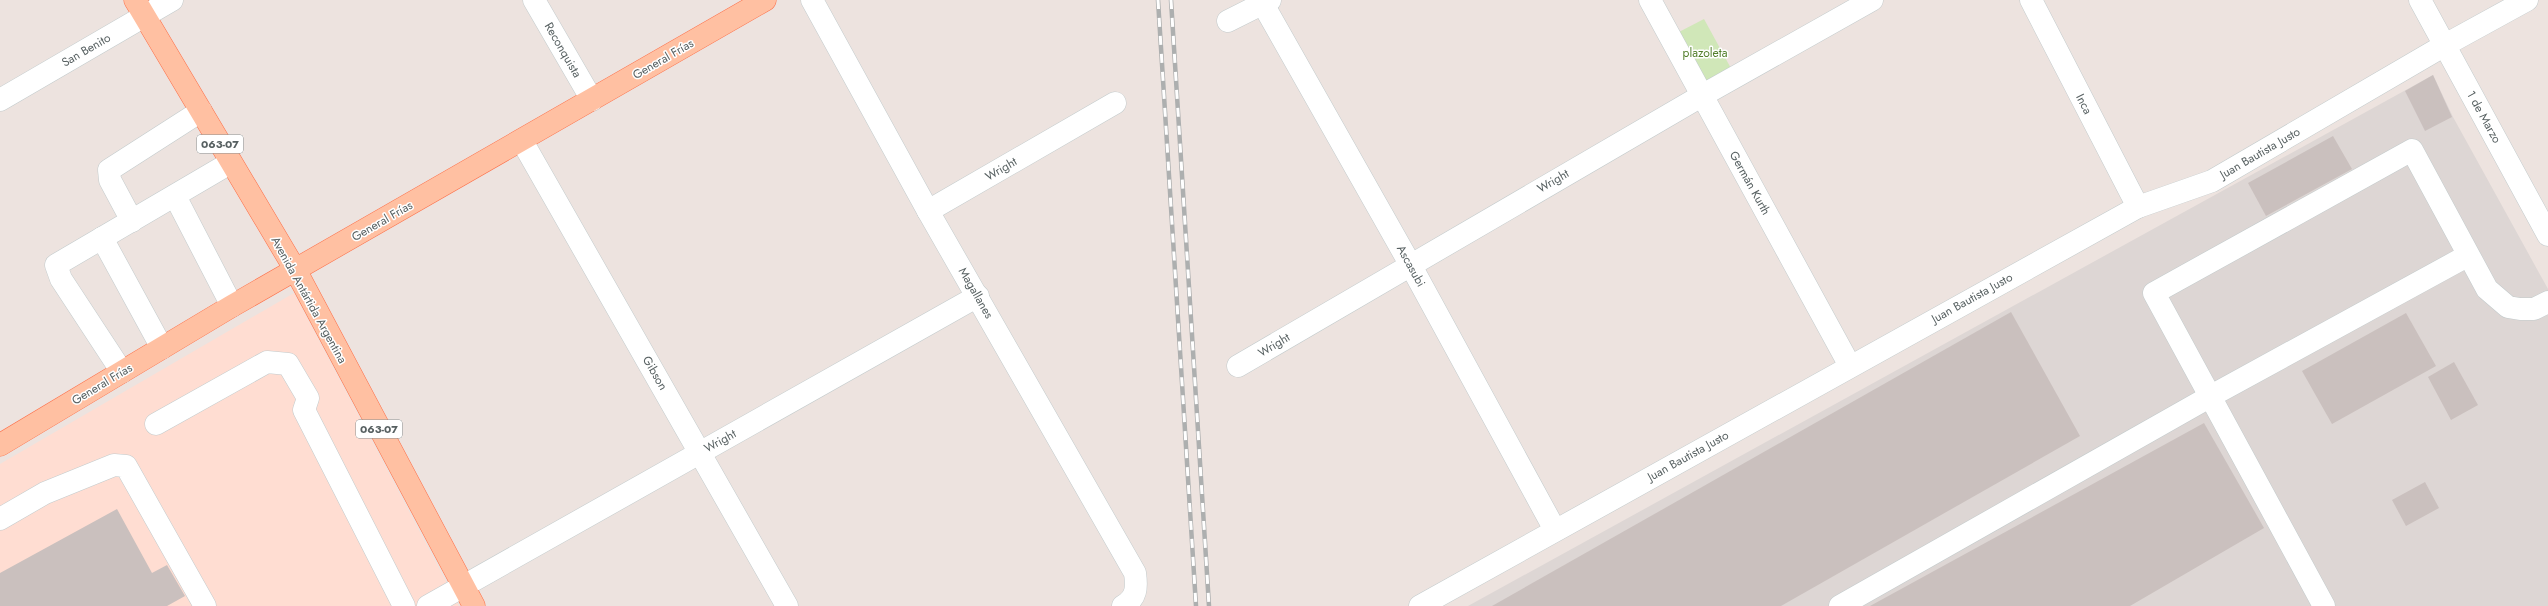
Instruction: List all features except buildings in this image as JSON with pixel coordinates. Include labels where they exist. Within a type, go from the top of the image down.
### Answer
[{"type":"main road","name":"General Frías","points":[[0,445],[232,306],[296,271],[766,0]]},
{"type":"main road","name":"Avenida Antártida Argentina","points":[[140,8],[230,163],[296,271],[462,586],[474,606]]},
{"type":"street","name":"San Benito","points":[[0,100],[140,8],[172,0]]},
{"type":"street","name":"Reconquista","points":[[534,0],[592,100]]},
{"type":"street","name":"Magallanes","points":[[812,0],[928,211],[978,296],[1135,573],[1137,586],[1135,595],[1124,606]]},
{"type":"street","name":"Germán Kurth","points":[[1650,0],[1850,366]]},
{"type":"street","name":"Wright","points":[[1238,366],[1410,264],[1702,95],[1872,0]]},
{"type":"street","name":"Inca","points":[[2031,0],[2138,207]]},
{"type":"street","name":"1 de Marzo","points":[[2420,0],[2548,235]]},
{"type":"street","name":"Juan Bautista Justo","points":[[1420,606],[2138,207],[2212,182],[2445,45],[2527,0]]},
{"type":"street","points":[[1228,21],[1266,2]]},
{"type":"street","name":"Ascasubi","points":[[1266,2],[1555,530]]},
{"type":"street","name":"Wright","points":[[928,211],[1115,103]]},
{"type":"street","points":[[132,221],[110,180],[109,170],[201,111]]},
{"type":"street","name":"Gibson","points":[[522,141],[787,606]]},
{"type":"street","points":[[2324,606],[2154,293],[2412,150],[2467,256],[2486,289],[2508,307],[2534,309],[2548,302]]},
{"type":"street","points":[[122,372],[62,279],[56,265],[230,163]]},
{"type":"street","points":[[175,196],[232,306]]},
{"type":"street","points":[[102,238],[162,348]]},
{"type":"street","points":[[1840,606],[2211,396],[2467,256]]},
{"type":"street","name":"Wright","points":[[428,606],[978,296]]},
{"type":"street","points":[[156,424],[267,362],[288,364],[308,398],[304,410],[404,606]]},
{"type":"street","points":[[0,518],[45,493],[114,465],[126,466],[205,606]]},
{"type":"shaded area","points":[[2433,75],[2453,117],[2548,289],[2548,606],[1468,606]]},
{"type":"shaded area","points":[[294,293],[459,606],[0,606],[0,464]]},
{"type":"green space","name":"plazoleta","points":[[1704,19],[1733,72],[1707,87],[1677,33]]},
{"type":"railway","points":[[1158,0],[1196,606]]},
{"type":"railway","points":[[1171,0],[1209,606]]}]
